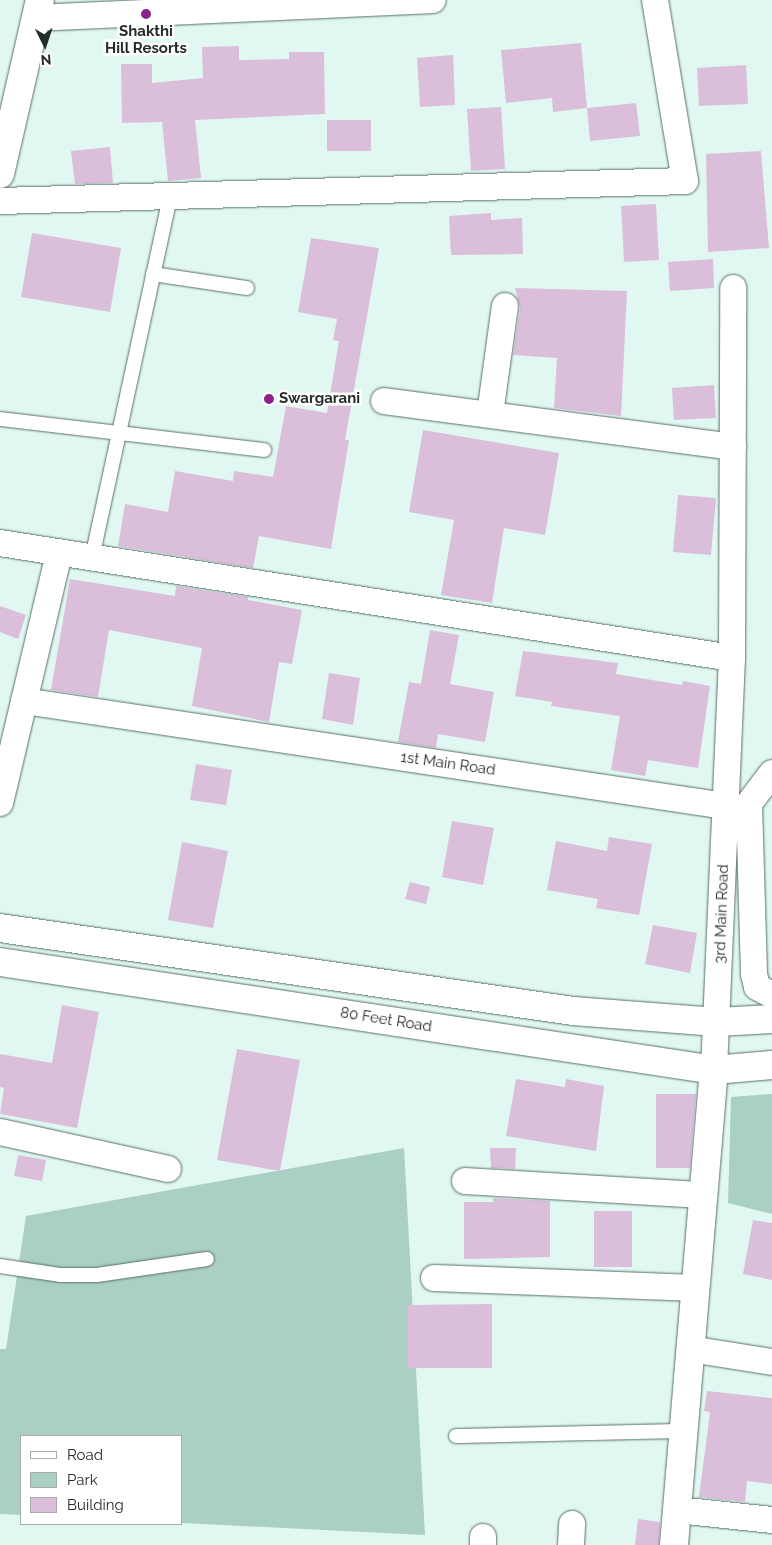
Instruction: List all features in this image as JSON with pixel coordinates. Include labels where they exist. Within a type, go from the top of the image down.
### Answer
[{"type":"main road","points":[[0,174],[38,9]]},
{"type":"main road","points":[[0,928],[573,1011],[717,1022],[772,1019]]},
{"type":"main road","name":"80 Feet Road","points":[[0,962],[714,1070],[772,1065]]},
{"type":"main road","points":[[674,1545],[714,1070]]},
{"type":"street","points":[[38,9],[434,0]]},
{"type":"street","points":[[0,201],[684,181],[655,0]]},
{"type":"street","points":[[726,806],[732,658],[733,288]]},
{"type":"street","points":[[490,414],[505,306]]},
{"type":"street","points":[[384,401],[733,447]]},
{"type":"street","points":[[0,544],[732,658]]},
{"type":"street","points":[[0,803],[59,553]]},
{"type":"street","name":"1st Main Road","points":[[24,702],[726,806]]},
{"type":"street","points":[[772,773],[749,804],[754,974],[757,987],[772,995]]},
{"type":"street","name":"3rd Main Road","points":[[714,1070],[726,806]]},
{"type":"street","points":[[0,1132],[168,1169]]},
{"type":"street","points":[[465,1181],[703,1195]]},
{"type":"street","points":[[434,1278],[696,1288]]},
{"type":"street","points":[[690,1349],[772,1362]]},
{"type":"street","points":[[677,1510],[772,1520]]},
{"type":"lane","points":[[92,558],[170,196]]},
{"type":"lane","points":[[153,274],[247,288]]},
{"type":"lane","points":[[0,419],[264,450]]},
{"type":"lane","points":[[0,1266],[61,1275],[97,1274],[207,1259]]},
{"type":"lane","points":[[456,1436],[683,1431]]},
{"type":"green space","points":[[772,1094],[772,1214],[728,1203],[731,1097]]},
{"type":"green space","points":[[404,1148],[425,1535],[182,1523],[182,1435],[20,1435],[20,1515],[0,1514],[0,1349],[6,1349],[26,1216]]},
{"type":"building","points":[[581,43],[587,108],[553,112],[552,98],[506,103],[501,50]]},
{"type":"building","points":[[239,46],[239,60],[289,59],[289,52],[324,52],[325,114],[195,120],[201,178],[168,181],[162,122],[122,123],[121,64],[152,64],[152,83],[203,78],[202,47]]},
{"type":"building","points":[[453,55],[455,105],[420,107],[417,58]]},
{"type":"building","points":[[746,65],[748,104],[699,106],[697,68]]},
{"type":"building","points":[[636,103],[640,136],[590,141],[587,108]]},
{"type":"building","points":[[501,107],[505,169],[471,171],[467,109]]},
{"type":"building","points":[[327,120],[371,120],[371,151],[327,151]]},
{"type":"building","points":[[110,147],[113,183],[75,184],[71,151]]},
{"type":"building","points":[[761,151],[769,248],[708,252],[706,154]]},
{"type":"building","points":[[656,204],[659,260],[624,262],[621,206]]},
{"type":"building","points":[[491,213],[491,220],[522,218],[523,254],[451,255],[449,216]]},
{"type":"building","points":[[32,233],[121,248],[110,312],[21,297]]},
{"type":"building","points":[[311,238],[379,248],[345,440],[349,440],[331,549],[259,536],[253,568],[118,546],[125,504],[168,512],[175,471],[233,481],[234,471],[273,477],[286,406],[327,413],[339,341],[333,340],[337,319],[298,312]]},
{"type":"building","points":[[713,259],[714,288],[670,291],[668,262]]},
{"type":"building","points":[[515,288],[627,291],[621,416],[554,408],[557,358],[513,355],[520,308]]},
{"type":"building","points":[[714,385],[716,418],[674,420],[672,388]]},
{"type":"building","points":[[423,430],[559,453],[545,535],[504,528],[492,603],[441,595],[454,520],[409,512]]},
{"type":"building","points":[[678,495],[716,498],[711,555],[673,552]]},
{"type":"building","points":[[70,579],[175,596],[176,586],[248,597],[248,600],[302,610],[292,664],[279,662],[269,722],[192,706],[202,648],[109,630],[98,697],[51,690]]},
{"type":"building","points":[[0,606],[26,615],[18,639],[0,632]]},
{"type":"building","points":[[430,630],[459,635],[450,684],[494,692],[485,742],[438,734],[436,748],[398,742],[409,682],[421,684]]},
{"type":"building","points":[[523,651],[618,663],[616,674],[682,685],[683,681],[710,686],[698,768],[648,760],[645,776],[611,770],[620,716],[551,706],[552,702],[515,696]]},
{"type":"building","points":[[329,673],[360,678],[353,725],[322,719]]},
{"type":"building","points":[[196,764],[232,770],[226,805],[190,800]]},
{"type":"building","points":[[452,821],[494,828],[483,885],[442,877]]},
{"type":"building","points":[[609,837],[652,844],[639,915],[596,908],[598,899],[547,890],[556,841],[607,851]]},
{"type":"building","points":[[182,842],[228,851],[213,928],[168,920]]},
{"type":"building","points":[[410,882],[430,887],[426,904],[405,899]]},
{"type":"building","points":[[653,925],[697,933],[690,973],[645,964]]},
{"type":"building","points":[[62,1005],[99,1012],[77,1128],[0,1114],[4,1088],[0,1087],[0,1054],[52,1063]]},
{"type":"building","points":[[237,1049],[300,1060],[280,1171],[217,1160]]},
{"type":"building","points":[[516,1079],[565,1087],[566,1079],[604,1086],[596,1151],[506,1136]]},
{"type":"building","points":[[656,1094],[696,1094],[690,1168],[656,1168]]},
{"type":"building","points":[[490,1148],[516,1148],[515,1169],[491,1168]]},
{"type":"building","points":[[18,1155],[46,1160],[42,1181],[14,1176]]},
{"type":"building","points":[[493,1198],[550,1201],[550,1257],[464,1259],[464,1202],[493,1202]]},
{"type":"building","points":[[594,1211],[632,1211],[632,1267],[594,1267]]},
{"type":"building","points":[[753,1220],[772,1223],[772,1280],[743,1274]]},
{"type":"building","points":[[492,1304],[492,1368],[408,1368],[408,1305]]},
{"type":"building","points":[[707,1391],[772,1398],[772,1484],[747,1481],[745,1502],[699,1497],[710,1412],[704,1411]]},
{"type":"building","points":[[638,1519],[660,1522],[659,1545],[635,1545]]},
{"type":"place","name":"Shakthi Hill Resorts","points":[[146,14]]},
{"type":"place","name":"Swargarani","points":[[269,399]]}]
